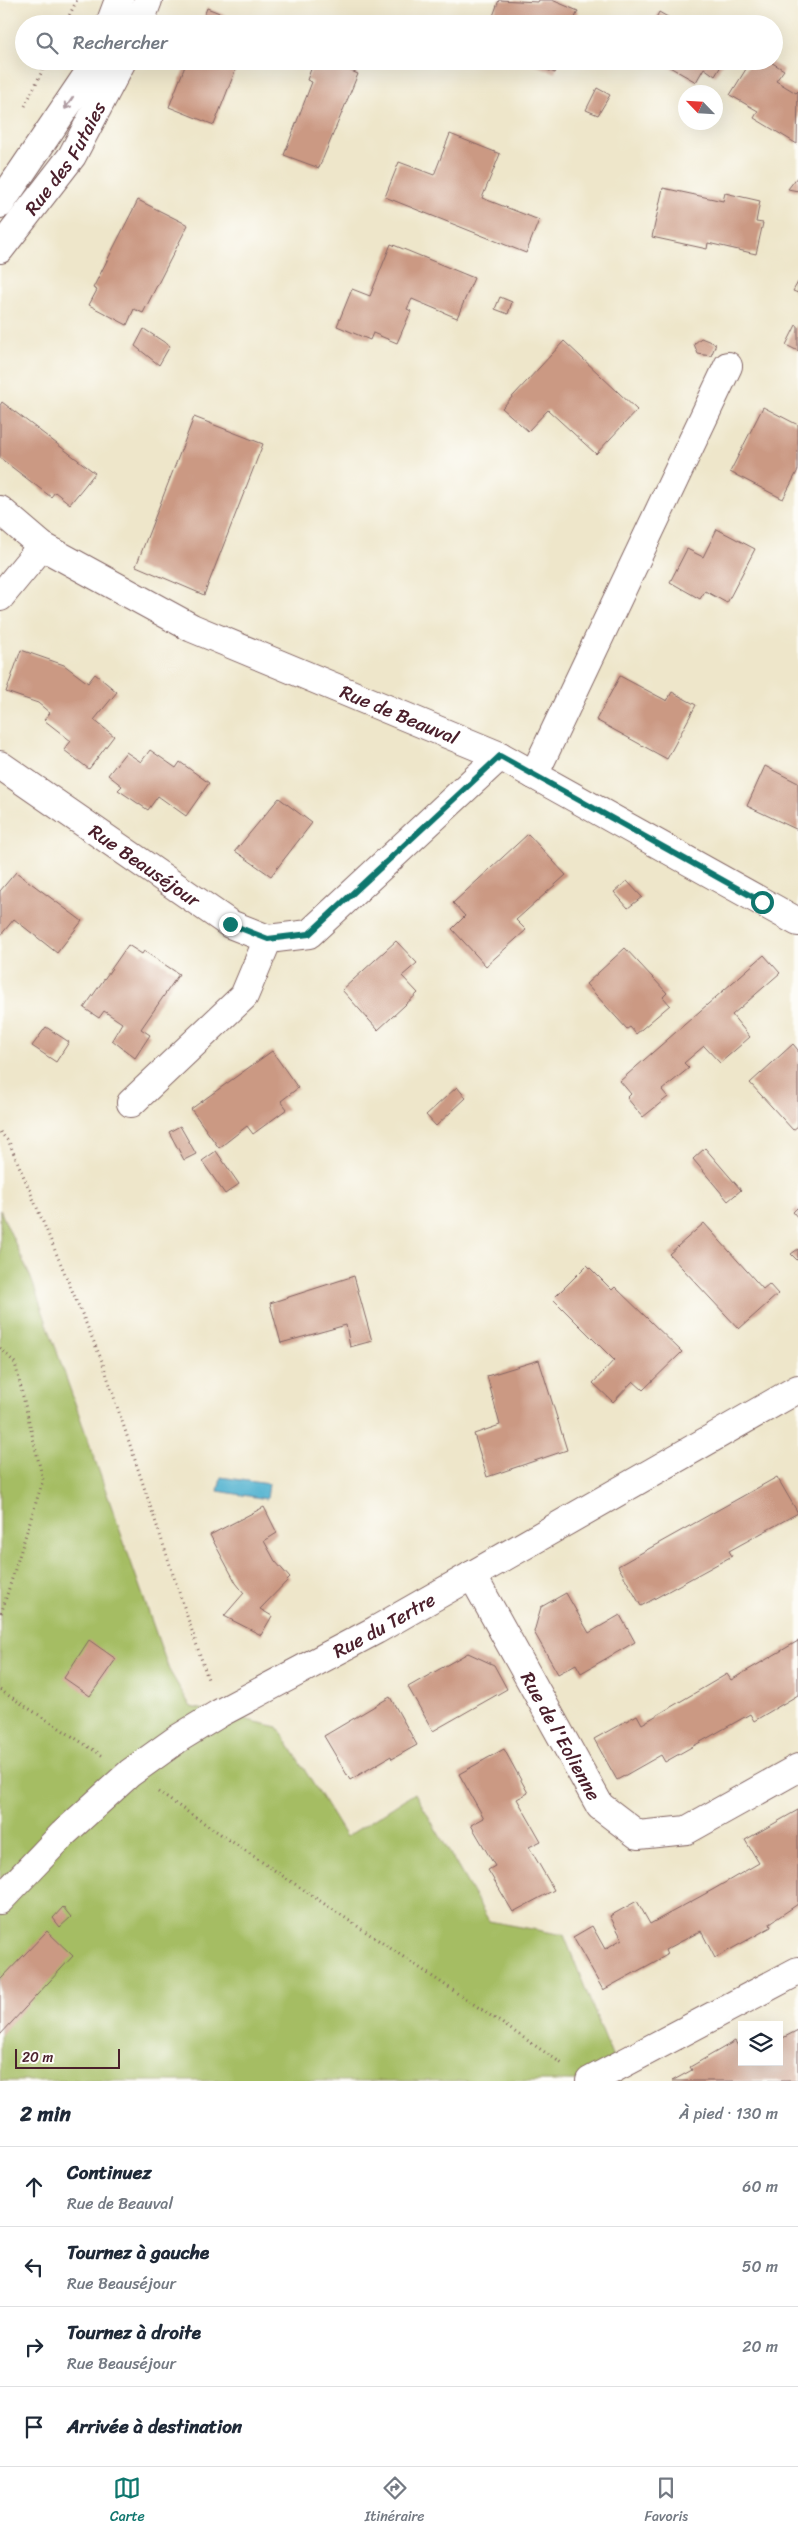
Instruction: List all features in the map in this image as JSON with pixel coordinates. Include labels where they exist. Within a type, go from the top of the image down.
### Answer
[{"type":"street","points":[[113,15],[119,0]]},
{"type":"street","points":[[142,15],[148,0]]},
{"type":"street","name":"Rue des Futaies","points":[[0,204],[90,70]]},
{"type":"street","name":"Rue des Futaies","points":[[0,249],[72,156],[117,70]]},
{"type":"street","points":[[534,775],[728,366]]},
{"type":"street","name":"Rue de Beauval","points":[[0,510],[42,546],[192,628],[500,756],[798,922]]},
{"type":"street","points":[[0,597],[42,546]]},
{"type":"street","name":"Rue Beauséjour","points":[[0,764],[230,924],[268,939],[309,934],[500,756]]},
{"type":"street","points":[[131,1104],[244,996],[268,939]]},
{"type":"street","name":"Rue du Tertre","points":[[0,1900],[63,1834],[130,1773],[179,1738],[472,1575],[798,1389]]},
{"type":"street","name":"Rue de l'Eolienne","points":[[472,1575],[600,1806],[638,1835],[687,1830],[798,1768]]},
{"type":"street","points":[[581,2076],[798,1971]]},
{"type":"path","points":[[70,15],[77,0]]},
{"type":"path","points":[[0,1132],[9,1142],[102,1361],[220,1714]]},
{"type":"path","points":[[0,1348],[14,1363],[43,1480],[0,1618]]},
{"type":"path","points":[[0,1690],[130,1773],[581,2076]]},
{"type":"green space","points":[[0,1210],[31,1278],[169,1670],[191,1707],[278,1727],[346,1837],[415,1793],[489,1921],[564,1935],[622,2081],[0,2081]]},
{"type":"water","points":[[221,1477],[269,1484],[267,1499],[218,1491]]},
{"type":"building","points":[[499,0],[538,2],[539,0],[552,0],[578,11],[576,15],[493,15]]},
{"type":"building","points":[[207,8],[224,15],[204,15]]},
{"type":"building","points":[[183,70],[235,70],[214,125],[169,107]]},
{"type":"building","points":[[311,70],[349,70],[358,74],[319,168],[284,155],[312,82],[307,80]]},
{"type":"building","points":[[675,70],[703,70],[696,82]]},
{"type":"building","points":[[707,70],[719,70],[715,76]]},
{"type":"building","points":[[745,70],[784,70],[776,81],[796,93],[798,91],[797,144],[754,118],[758,111],[730,95]]},
{"type":"building","points":[[597,88],[610,95],[598,115],[586,110]]},
{"type":"building","points":[[450,134],[500,154],[482,198],[539,220],[526,253],[385,197],[399,162],[434,175]]},
{"type":"building","points":[[798,176],[798,191],[788,189]]},
{"type":"building","points":[[663,188],[723,201],[725,193],[760,201],[756,222],[763,223],[756,254],[708,243],[707,249],[652,237]]},
{"type":"building","points":[[138,200],[188,225],[143,313],[134,309],[127,325],[89,305],[97,290],[93,288]]},
{"type":"building","points":[[391,244],[474,278],[457,318],[412,299],[407,309],[411,311],[397,343],[373,333],[370,340],[337,326],[352,289],[370,296]]},
{"type":"building","points":[[798,282],[798,293],[793,291]]},
{"type":"building","points":[[500,297],[512,302],[508,314],[495,309]]},
{"type":"building","points":[[796,325],[798,326],[798,351],[786,345]]},
{"type":"building","points":[[144,329],[170,346],[159,365],[135,346]]},
{"type":"building","points":[[701,338],[716,344],[711,356],[698,354],[694,344]]},
{"type":"building","points":[[564,341],[637,410],[596,454],[548,410],[528,431],[502,408]]},
{"type":"building","points":[[2,402],[95,473],[70,504],[55,492],[51,497],[0,458],[0,405]]},
{"type":"building","points":[[763,407],[798,425],[798,470],[783,499],[730,472]]},
{"type":"building","points":[[194,417],[263,444],[204,595],[136,566]]},
{"type":"building","points":[[717,529],[755,549],[727,603],[705,591],[700,599],[670,582],[687,549],[703,557]]},
{"type":"building","points":[[21,650],[64,665],[88,683],[95,674],[117,692],[94,720],[114,736],[89,769],[64,750],[71,741],[44,720],[50,713],[38,703],[6,692]]},
{"type":"building","points":[[620,676],[667,701],[672,692],[696,705],[667,759],[596,720]]},
{"type":"building","points":[[150,750],[176,768],[180,762],[209,783],[186,816],[158,796],[148,810],[118,790],[122,786],[108,775],[126,752],[141,762]]},
{"type":"building","points":[[765,766],[798,783],[798,830],[747,806]]},
{"type":"building","points":[[279,798],[312,823],[271,876],[235,851]]},
{"type":"building","points":[[528,834],[566,875],[516,920],[526,930],[486,966],[452,929],[465,916],[453,903]]},
{"type":"building","points":[[16,872],[82,921],[57,953],[14,919],[0,936],[0,891]]},
{"type":"building","points":[[627,881],[642,897],[628,908],[614,892]]},
{"type":"building","points":[[396,941],[417,963],[402,976],[418,993],[378,1030],[342,990]]},
{"type":"building","points":[[128,945],[142,954],[144,951],[179,974],[141,1029],[150,1035],[135,1058],[112,1040],[122,1023],[104,1011],[99,1018],[84,1008]]},
{"type":"building","points":[[625,948],[667,993],[663,997],[670,1005],[636,1034],[630,1027],[627,1029],[586,984]]},
{"type":"building","points":[[764,955],[780,973],[732,1015],[750,1037],[720,1063],[704,1046],[684,1063],[689,1068],[662,1090],[668,1097],[643,1117],[627,1098],[631,1094],[620,1081]]},
{"type":"building","points":[[46,1027],[69,1042],[56,1062],[32,1046]]},
{"type":"building","points":[[793,1044],[798,1050],[798,1126],[793,1130],[750,1083]]},
{"type":"building","points":[[272,1051],[298,1088],[281,1101],[287,1109],[253,1134],[247,1126],[219,1148],[191,1109]]},
{"type":"building","points":[[457,1087],[466,1098],[436,1126],[426,1115]]},
{"type":"building","points":[[180,1126],[196,1154],[184,1160],[169,1132]]},
{"type":"building","points":[[705,1148],[741,1190],[728,1201],[693,1159]]},
{"type":"building","points":[[216,1151],[239,1184],[225,1194],[202,1161]]},
{"type":"building","points":[[798,1207],[798,1218],[793,1212]]},
{"type":"building","points":[[704,1223],[763,1289],[769,1284],[778,1294],[739,1329],[669,1254]]},
{"type":"building","points":[[798,1249],[798,1261],[791,1254]]},
{"type":"building","points":[[587,1265],[612,1290],[615,1287],[682,1352],[643,1390],[633,1381],[613,1402],[593,1383],[614,1360],[553,1299]]},
{"type":"building","points":[[354,1276],[372,1341],[350,1347],[346,1325],[281,1343],[270,1303]]},
{"type":"building","points":[[539,1360],[567,1450],[487,1477],[474,1434],[500,1425],[487,1376]]},
{"type":"building","points":[[777,1477],[798,1513],[729,1551],[732,1556],[641,1606],[618,1566]]},
{"type":"building","points":[[264,1507],[277,1533],[264,1541],[275,1561],[290,1578],[260,1609],[272,1616],[261,1635],[224,1616],[244,1593],[236,1583],[210,1535]]},
{"type":"building","points":[[566,1593],[589,1633],[620,1615],[635,1642],[581,1673],[576,1664],[558,1674],[534,1632],[541,1607]]},
{"type":"building","points":[[89,1640],[116,1659],[90,1696],[64,1678]]},
{"type":"building","points":[[798,1641],[798,1695],[754,1721],[750,1714],[665,1762],[661,1755],[617,1780],[594,1739],[637,1715],[642,1724],[727,1674],[731,1680]]},
{"type":"building","points":[[468,1653],[494,1665],[507,1689],[433,1731],[408,1687]]},
{"type":"building","points":[[390,1697],[417,1745],[392,1759],[391,1756],[350,1780],[324,1736]]},
{"type":"building","points":[[504,1749],[528,1793],[517,1799],[541,1841],[529,1847],[554,1890],[513,1912],[488,1870],[495,1866],[471,1825],[484,1818],[459,1774]]},
{"type":"building","points":[[798,1810],[798,1904],[770,1923],[771,1927],[715,1958],[701,1931],[665,1950],[667,1955],[603,1990],[573,1937],[592,1926],[605,1949],[622,1939],[610,1916],[637,1901],[650,1924],[714,1889],[759,1863],[745,1840]]},
{"type":"building","points":[[63,1907],[71,1917],[60,1927],[53,1918]]},
{"type":"building","points":[[47,1931],[73,1956],[0,2035],[0,1980]]},
{"type":"building","points":[[798,2030],[798,2081],[672,2081],[692,2070],[690,2067],[735,2041],[738,2046],[738,2066],[783,2066],[783,2038]]},
{"type":"route","points":[[230,924],[268,939],[309,934],[500,756],[762,902]]}]
